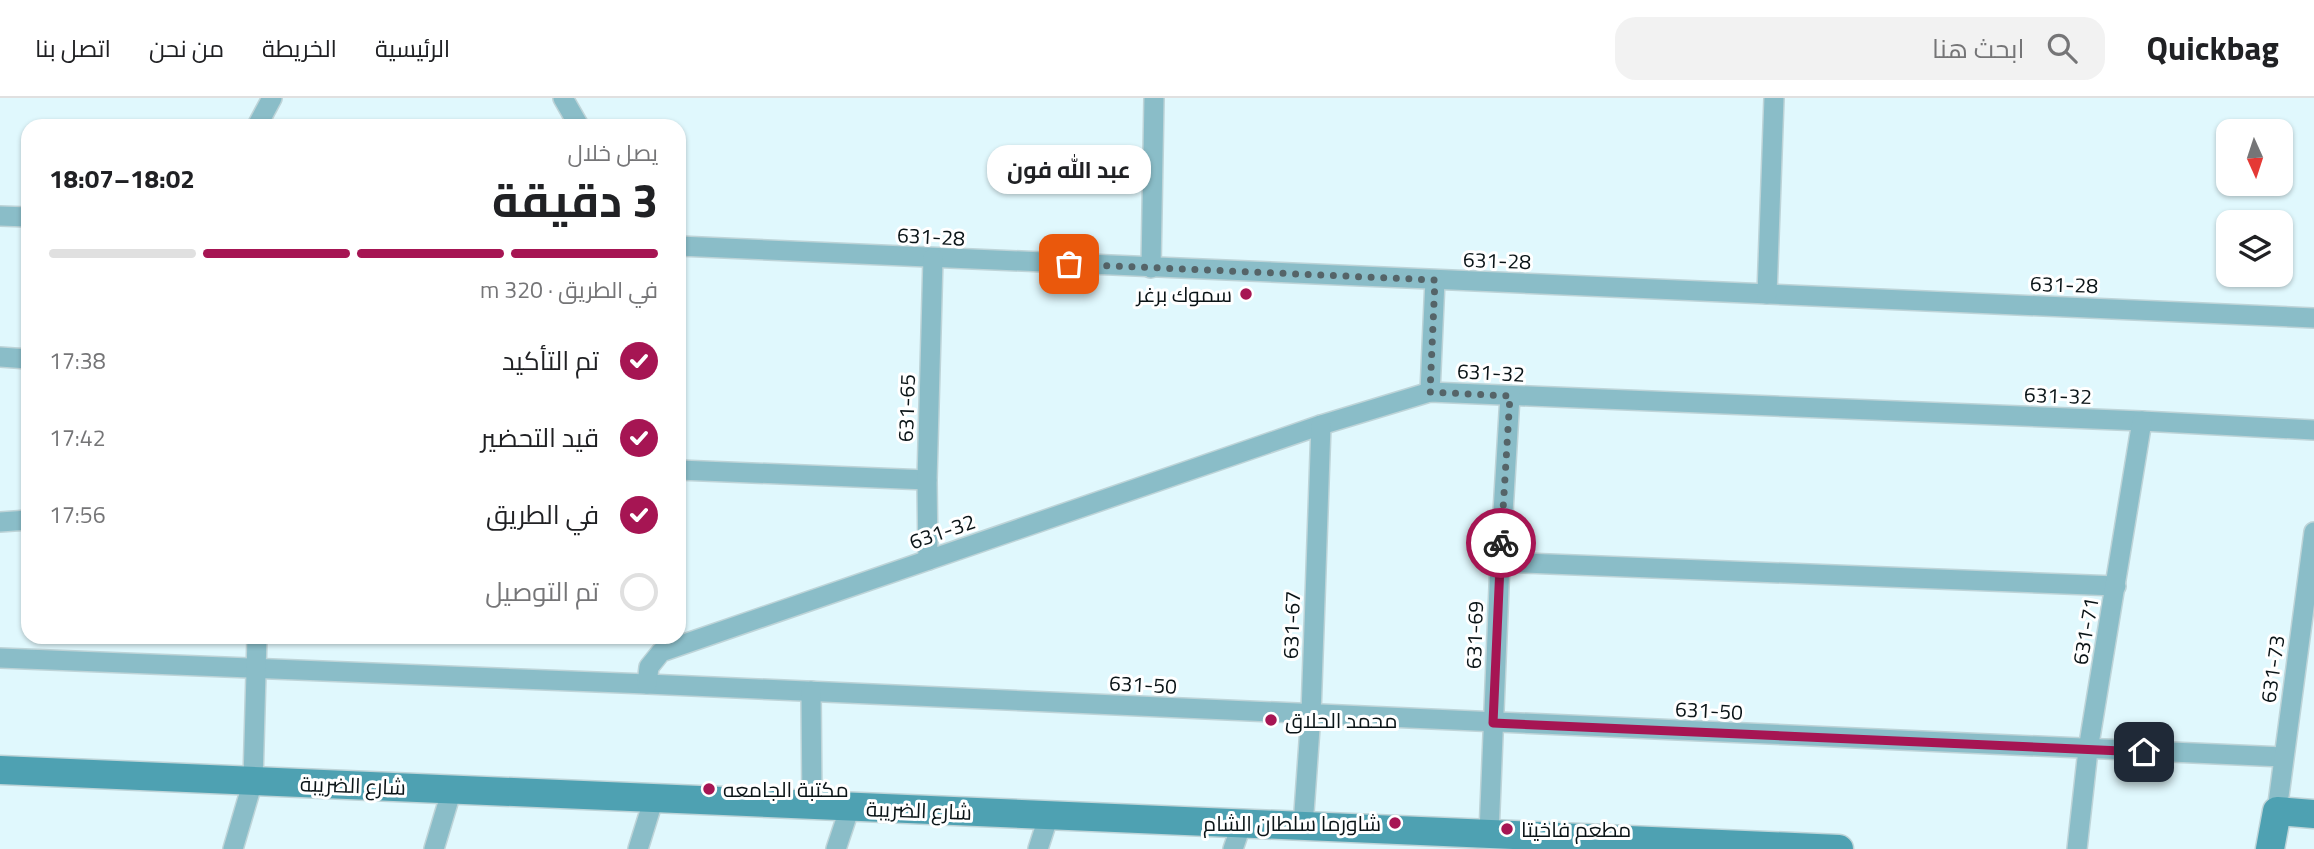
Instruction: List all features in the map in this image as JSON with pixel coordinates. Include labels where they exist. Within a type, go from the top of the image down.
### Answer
[{"type":"street","points":[[261,119],[272,98]]},
{"type":"street","points":[[564,98],[575,119]]},
{"type":"street","points":[[1151,268],[1154,98]]},
{"type":"street","points":[[1767,294],[1774,98]]},
{"type":"street","points":[[0,216],[21,218]]},
{"type":"street","name":"631-28","points":[[686,246],[2314,318]]},
{"type":"street","name":"631-65","points":[[928,559],[927,480],[933,258]]},
{"type":"street","points":[[1430,392],[1435,280]]},
{"type":"street","points":[[0,357],[21,358]]},
{"type":"street","name":"631-32","points":[[686,644],[1321,425],[1430,392],[2314,430]]},
{"type":"street","name":"631-69","points":[[1489,834],[1510,396]]},
{"type":"street","name":"631-71","points":[[2077,849],[2088,750],[2142,421]]},
{"type":"street","name":"631-67","points":[[1303,826],[1311,714],[1321,425]]},
{"type":"street","points":[[686,470],[927,480]]},
{"type":"street","points":[[0,522],[21,520]]},
{"type":"street","name":"631-73","points":[[2277,811],[2283,757],[2308,619],[2314,532]]},
{"type":"street","points":[[1500,562],[2116,586]]},
{"type":"street","points":[[233,849],[253,781],[257,644]]},
{"type":"street","name":"631-32","points":[[647,684],[649,667],[662,652],[685,644]]},
{"type":"street","name":"631-50","points":[[0,658],[811,691],[2283,757]]},
{"type":"street","points":[[811,691],[812,805]]},
{"type":"street","name":"شارع الضريبة","points":[[0,770],[1049,815],[1237,836],[1303,826],[1442,840],[1489,834],[1583,843],[1839,849]]},
{"type":"street","points":[[434,849],[452,789]]},
{"type":"street","points":[[638,849],[654,798]]},
{"type":"street","points":[[836,849],[850,807]]},
{"type":"street","points":[[2270,849],[2277,811],[2314,814]]},
{"type":"street","points":[[1038,849],[1049,815]]},
{"type":"way so far","points":[[1069,264],[1435,280],[1430,392],[1510,396],[1501,543]]},
{"type":"place","name":"عبد الله فون","points":[[1069,264]]},
{"type":"place","name":"سموك برغر","points":[[1246,294]]},
{"type":"place","name":"محمد الحلاق","points":[[1271,720]]},
{"type":"place","name":"مكتبة الجامعه","points":[[709,789]]},
{"type":"place","name":"شاورما سلطان الشام","points":[[1395,823]]},
{"type":"place","name":"مطعم فاخيتا","points":[[1507,829]]},
{"type":"route","points":[[1501,543],[1493,723],[2144,752]]}]
